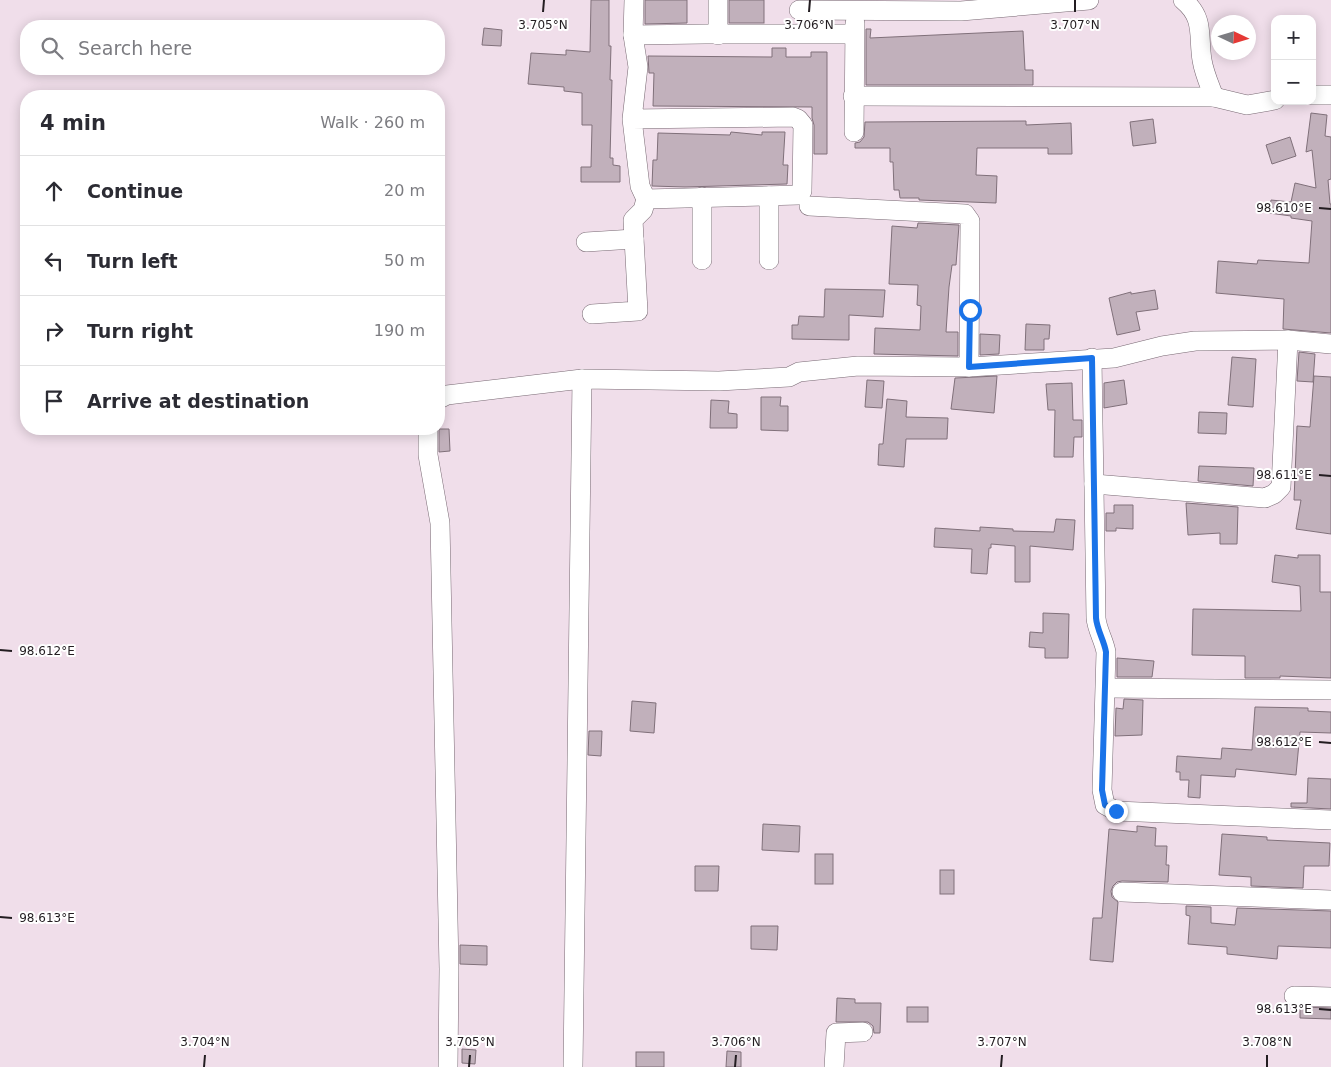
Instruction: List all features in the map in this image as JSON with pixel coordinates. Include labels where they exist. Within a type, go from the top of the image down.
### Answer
[{"type":"street","points":[[592,314],[638,311],[633,220],[642,210],[646,199],[640,186],[632,119],[638,67],[633,36],[634,0]]},
{"type":"street","points":[[718,0],[718,35]]},
{"type":"street","points":[[800,34],[800,5],[856,9],[878,5],[966,5],[1089,0]]},
{"type":"street","points":[[1183,0],[1196,13],[1201,31],[1202,61],[1214,97]]},
{"type":"street","points":[[854,132],[854,34],[856,9]]},
{"type":"street","points":[[633,36],[854,34]]},
{"type":"street","points":[[1316,96],[1331,95]]},
{"type":"street","points":[[854,96],[1214,97],[1247,105],[1271,101]]},
{"type":"street","points":[[632,119],[793,117],[798,119],[803,125],[802,192],[799,195],[646,199]]},
{"type":"street","points":[[769,196],[769,260]]},
{"type":"street","points":[[702,197],[702,260]]},
{"type":"street","points":[[809,206],[965,214],[970,221],[969,367]]},
{"type":"street","points":[[586,242],[634,239]]},
{"type":"street","points":[[445,396],[582,379],[719,380],[789,377],[799,372],[858,366],[969,367],[1114,358],[1162,346],[1194,341],[1288,340],[1331,344]]},
{"type":"street","points":[[1094,484],[1265,498],[1274,494],[1281,486],[1288,340]]},
{"type":"street","points":[[1092,358],[1096,626],[1104,640],[1106,652],[1102,790],[1105,805],[1116,811],[1331,820]]},
{"type":"street","points":[[573,1067],[582,379]]},
{"type":"street","points":[[428,435],[428,455],[440,523],[449,969],[448,1067]]},
{"type":"street","points":[[1106,688],[1331,690]]},
{"type":"street","points":[[1122,892],[1331,900]]},
{"type":"street","points":[[1294,996],[1331,997]]},
{"type":"street","points":[[834,1067],[836,1033],[864,1032]]},
{"type":"building","points":[[591,0],[609,0],[610,80],[612,80],[610,158],[613,158],[613,165],[620,166],[620,182],[581,182],[581,167],[591,167],[592,125],[582,125],[582,93],[564,91],[564,87],[528,84],[531,53],[566,55],[566,50],[590,52]]},
{"type":"building","points":[[645,0],[687,0],[687,23],[645,24]]},
{"type":"building","points":[[729,0],[764,0],[764,23],[729,23]]},
{"type":"building","points":[[484,28],[502,30],[501,46],[482,45]]},
{"type":"building","points":[[866,29],[871,29],[870,38],[1023,31],[1025,70],[1033,70],[1033,85],[866,85]]},
{"type":"building","points":[[772,48],[786,48],[786,57],[811,57],[811,52],[827,52],[827,154],[814,154],[812,107],[653,106],[654,73],[649,73],[648,56],[772,57]]},
{"type":"building","points":[[1311,113],[1327,115],[1325,136],[1331,137],[1331,179],[1328,180],[1331,204],[1331,333],[1283,329],[1284,299],[1216,293],[1218,261],[1257,264],[1258,260],[1309,263],[1312,221],[1269,213],[1271,200],[1291,202],[1295,183],[1316,188],[1312,150],[1306,152]]},
{"type":"building","points":[[1153,119],[1156,143],[1133,146],[1130,122]]},
{"type":"building","points":[[1026,121],[1026,125],[1071,123],[1072,154],[1048,154],[1048,148],[977,148],[976,175],[997,176],[996,203],[900,198],[899,190],[894,190],[893,162],[890,162],[890,148],[855,148],[855,143],[860,142],[864,137],[865,122]]},
{"type":"building","points":[[731,132],[762,135],[762,132],[785,132],[783,165],[788,165],[787,184],[652,186],[653,160],[657,160],[658,133],[730,135]]},
{"type":"building","points":[[1290,137],[1296,156],[1272,164],[1266,145]]},
{"type":"building","points":[[918,223],[959,225],[956,265],[952,265],[949,287],[946,332],[958,332],[958,356],[874,354],[875,328],[920,330],[921,306],[917,305],[918,285],[889,284],[892,226],[917,228]]},
{"type":"building","points":[[825,289],[885,290],[883,317],[849,315],[849,340],[792,339],[792,325],[798,325],[799,316],[824,317]]},
{"type":"building","points":[[1155,290],[1158,309],[1136,312],[1140,330],[1117,335],[1109,298],[1131,292],[1131,294]]},
{"type":"building","points":[[1026,324],[1050,325],[1049,339],[1044,339],[1044,350],[1025,350]]},
{"type":"building","points":[[980,334],[1000,335],[999,354],[980,355]]},
{"type":"building","points":[[1299,352],[1315,354],[1313,382],[1297,381]]},
{"type":"building","points":[[1232,357],[1256,359],[1253,407],[1228,405]]},
{"type":"building","points":[[997,376],[994,413],[951,409],[955,378]]},
{"type":"building","points":[[1314,376],[1331,377],[1331,534],[1296,529],[1301,500],[1294,500],[1297,426],[1310,427]]},
{"type":"building","points":[[867,380],[884,381],[882,408],[865,407]]},
{"type":"building","points":[[1124,380],[1127,404],[1104,408],[1104,383]]},
{"type":"building","points":[[1072,383],[1073,420],[1082,420],[1082,437],[1074,437],[1073,457],[1054,457],[1055,410],[1048,410],[1046,384]]},
{"type":"building","points":[[761,397],[781,397],[780,406],[788,406],[788,431],[761,430]]},
{"type":"building","points":[[887,399],[907,401],[906,417],[948,418],[947,439],[906,439],[904,467],[878,465],[879,444],[883,444]]},
{"type":"building","points":[[711,400],[729,401],[728,413],[737,414],[737,428],[710,428]]},
{"type":"building","points":[[1199,412],[1227,413],[1226,434],[1198,433]]},
{"type":"building","points":[[445,429],[449,429],[450,451],[439,452],[439,435],[445,435]]},
{"type":"building","points":[[1199,466],[1254,468],[1253,486],[1198,481]]},
{"type":"building","points":[[1186,503],[1238,507],[1237,544],[1220,544],[1220,533],[1188,535]]},
{"type":"building","points":[[1114,505],[1133,505],[1133,529],[1116,528],[1116,531],[1106,531],[1106,513],[1114,513]]},
{"type":"building","points":[[1056,519],[1075,520],[1073,550],[1030,546],[1030,582],[1015,582],[1015,546],[991,544],[987,574],[971,573],[972,549],[934,547],[935,528],[980,531],[980,527],[1013,529],[1013,531],[1054,532]]},
{"type":"building","points":[[1275,555],[1298,558],[1298,555],[1320,555],[1320,592],[1331,592],[1331,678],[1280,676],[1280,678],[1245,678],[1245,656],[1192,655],[1193,609],[1301,611],[1300,586],[1272,582]]},
{"type":"building","points":[[1043,613],[1069,614],[1068,658],[1045,658],[1045,648],[1029,647],[1030,632],[1043,633]]},
{"type":"building","points":[[1117,658],[1154,661],[1152,677],[1117,677]]},
{"type":"building","points":[[1124,699],[1143,700],[1142,735],[1115,736],[1116,708],[1123,709]]},
{"type":"building","points":[[632,701],[656,703],[654,733],[630,731]]},
{"type":"building","points":[[1255,707],[1308,708],[1308,711],[1331,712],[1331,733],[1300,732],[1296,775],[1236,769],[1235,777],[1201,775],[1200,798],[1188,797],[1189,780],[1180,780],[1180,772],[1176,772],[1177,756],[1221,759],[1222,748],[1252,750]]},
{"type":"building","points":[[589,731],[602,731],[601,756],[588,755]]},
{"type":"building","points":[[1308,778],[1331,779],[1331,809],[1291,807],[1291,803],[1307,803]]},
{"type":"building","points":[[763,824],[800,826],[799,852],[762,850]]},
{"type":"building","points":[[1137,826],[1156,828],[1155,846],[1167,846],[1166,865],[1169,865],[1168,882],[1122,881],[1117,882],[1113,886],[1111,891],[1112,897],[1118,902],[1113,962],[1090,960],[1093,918],[1102,918],[1109,829],[1137,832]]},
{"type":"building","points":[[1222,834],[1267,837],[1267,840],[1330,843],[1329,866],[1304,866],[1303,888],[1251,886],[1251,877],[1219,875]]},
{"type":"building","points":[[815,854],[833,854],[833,884],[815,884]]},
{"type":"building","points":[[695,866],[719,866],[718,891],[695,891]]},
{"type":"building","points":[[940,870],[954,870],[954,894],[940,894]]},
{"type":"building","points":[[1186,906],[1211,907],[1211,923],[1235,925],[1237,908],[1331,911],[1331,948],[1278,946],[1277,959],[1227,954],[1227,947],[1188,944],[1190,916],[1186,915]]},
{"type":"building","points":[[751,926],[778,926],[777,950],[751,949]]},
{"type":"building","points":[[460,945],[487,946],[487,965],[460,964]]},
{"type":"building","points":[[837,998],[855,999],[855,1003],[881,1003],[880,1033],[874,1033],[873,1026],[868,1022],[836,1022]]},
{"type":"building","points":[[907,1007],[928,1007],[928,1022],[907,1022]]},
{"type":"building","points":[[1300,1007],[1331,1008],[1331,1019],[1300,1018]]},
{"type":"building","points":[[462,1049],[476,1050],[475,1064],[462,1063]]},
{"type":"building","points":[[727,1051],[741,1052],[741,1067],[726,1067]]},
{"type":"building","points":[[636,1052],[664,1052],[664,1067],[636,1067]]},
{"type":"route","points":[[970,310],[969,367],[1092,358],[1096,626],[1104,640],[1106,652],[1102,790],[1105,805],[1116,811]]}]
